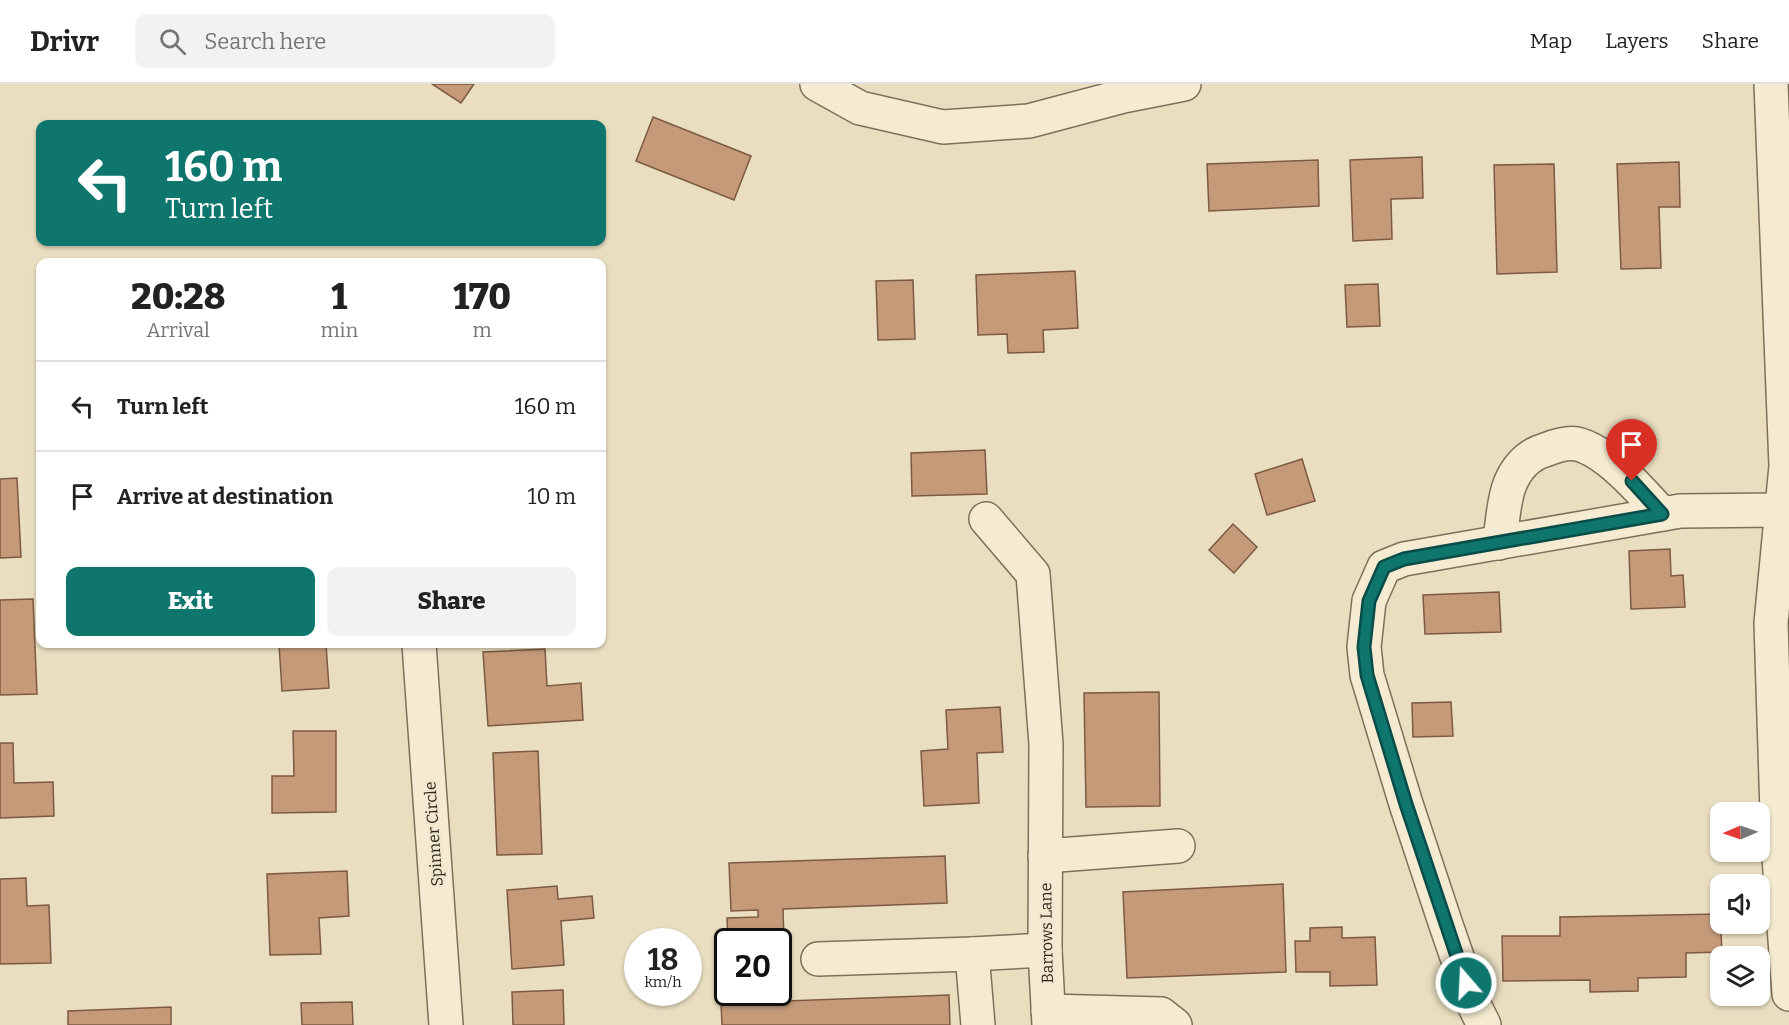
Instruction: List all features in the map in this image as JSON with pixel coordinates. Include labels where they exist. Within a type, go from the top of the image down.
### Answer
[{"type":"street","points":[[817,84],[860,108],[943,127],[1029,121],[1123,96],[1184,84]]},
{"type":"street","points":[[1771,84],[1786,466],[1780,621],[1789,994]]},
{"type":"street","points":[[1499,543],[1509,486],[1520,465],[1537,453],[1560,445],[1577,444],[1601,456],[1632,481],[1662,514]]},
{"type":"street","points":[[1484,1025],[1473,1003],[1406,804],[1367,675],[1364,647],[1369,601],[1384,567],[1404,559],[1680,511],[1783,510]]},
{"type":"street","name":"Barrows Lane","points":[[986,519],[1032,574],[1046,744],[1045,950],[1048,1018]]},
{"type":"street","name":"Spinner Circle","points":[[419,648],[446,1025]]},
{"type":"street","points":[[1045,849],[1178,846]]},
{"type":"street","points":[[818,958],[1045,950]]},
{"type":"street","points":[[972,954],[978,1025]]},
{"type":"street","points":[[1048,1018],[1161,1014],[1175,1025]]},
{"type":"building","points":[[432,84],[474,84],[461,103]]},
{"type":"building","points":[[653,117],[751,156],[734,200],[636,161]]},
{"type":"building","points":[[1422,157],[1423,198],[1391,199],[1392,239],[1353,241],[1350,160]]},
{"type":"building","points":[[1318,160],[1319,206],[1209,211],[1207,164]]},
{"type":"building","points":[[1679,162],[1680,207],[1659,207],[1661,268],[1621,269],[1617,164]]},
{"type":"building","points":[[1554,164],[1557,272],[1497,274],[1494,165]]},
{"type":"building","points":[[1075,271],[1078,328],[1043,330],[1044,352],[1008,353],[1007,334],[978,335],[976,275]]},
{"type":"building","points":[[913,280],[915,339],[878,340],[876,281]]},
{"type":"building","points":[[1378,284],[1380,326],[1347,327],[1345,285]]},
{"type":"building","points":[[985,450],[987,494],[912,496],[911,453]]},
{"type":"building","points":[[1302,459],[1315,501],[1267,515],[1255,474]]},
{"type":"building","points":[[17,478],[21,557],[0,558],[0,479]]},
{"type":"building","points":[[1233,524],[1257,547],[1234,573],[1209,550]]},
{"type":"building","points":[[1670,549],[1671,576],[1683,575],[1685,607],[1631,609],[1629,551]]},
{"type":"building","points":[[1499,592],[1501,632],[1425,634],[1423,595]]},
{"type":"building","points":[[33,599],[37,694],[0,695],[0,600]]},
{"type":"building","points":[[279,648],[326,648],[329,688],[282,691]]},
{"type":"building","points":[[545,649],[547,686],[581,683],[583,720],[488,726],[483,652]]},
{"type":"building","points":[[1159,692],[1160,806],[1086,807],[1084,693]]},
{"type":"building","points":[[1451,702],[1453,736],[1413,737],[1412,703]]},
{"type":"building","points":[[1000,707],[1003,752],[977,753],[979,803],[924,806],[921,751],[948,749],[946,710]]},
{"type":"building","points":[[293,731],[336,731],[336,812],[272,813],[272,776],[294,776]]},
{"type":"building","points":[[0,743],[13,743],[14,783],[53,782],[54,816],[0,818]]},
{"type":"building","points":[[538,751],[542,854],[497,855],[493,753]]},
{"type":"building","points":[[945,856],[947,903],[783,909],[784,928],[727,928],[727,918],[758,917],[758,910],[731,911],[729,863]]},
{"type":"building","points":[[347,871],[349,916],[319,918],[321,954],[270,955],[267,874]]},
{"type":"building","points":[[26,878],[27,906],[49,905],[51,963],[0,964],[0,879]]},
{"type":"building","points":[[1283,884],[1286,972],[1127,978],[1123,892]]},
{"type":"building","points":[[557,886],[558,899],[592,896],[594,918],[561,921],[564,965],[512,969],[507,890]]},
{"type":"building","points":[[1710,914],[1710,934],[1721,934],[1722,946],[1710,946],[1710,952],[1686,953],[1686,977],[1638,978],[1638,991],[1590,992],[1590,980],[1503,981],[1502,936],[1560,936],[1560,917]]},
{"type":"building","points":[[1342,927],[1342,938],[1375,937],[1377,985],[1330,986],[1330,972],[1296,972],[1295,941],[1310,941],[1310,928]]},
{"type":"building","points":[[563,990],[564,1025],[513,1025],[512,992]]},
{"type":"building","points":[[949,995],[950,1025],[722,1025],[721,1006],[792,1006],[792,1001]]},
{"type":"building","points":[[352,1002],[353,1025],[302,1025],[301,1003]]},
{"type":"building","points":[[171,1007],[171,1025],[68,1025],[68,1011]]},
{"type":"route","points":[[1466,983],[1406,804],[1367,675],[1364,647],[1369,601],[1384,567],[1404,559],[1662,514],[1632,481]]}]
